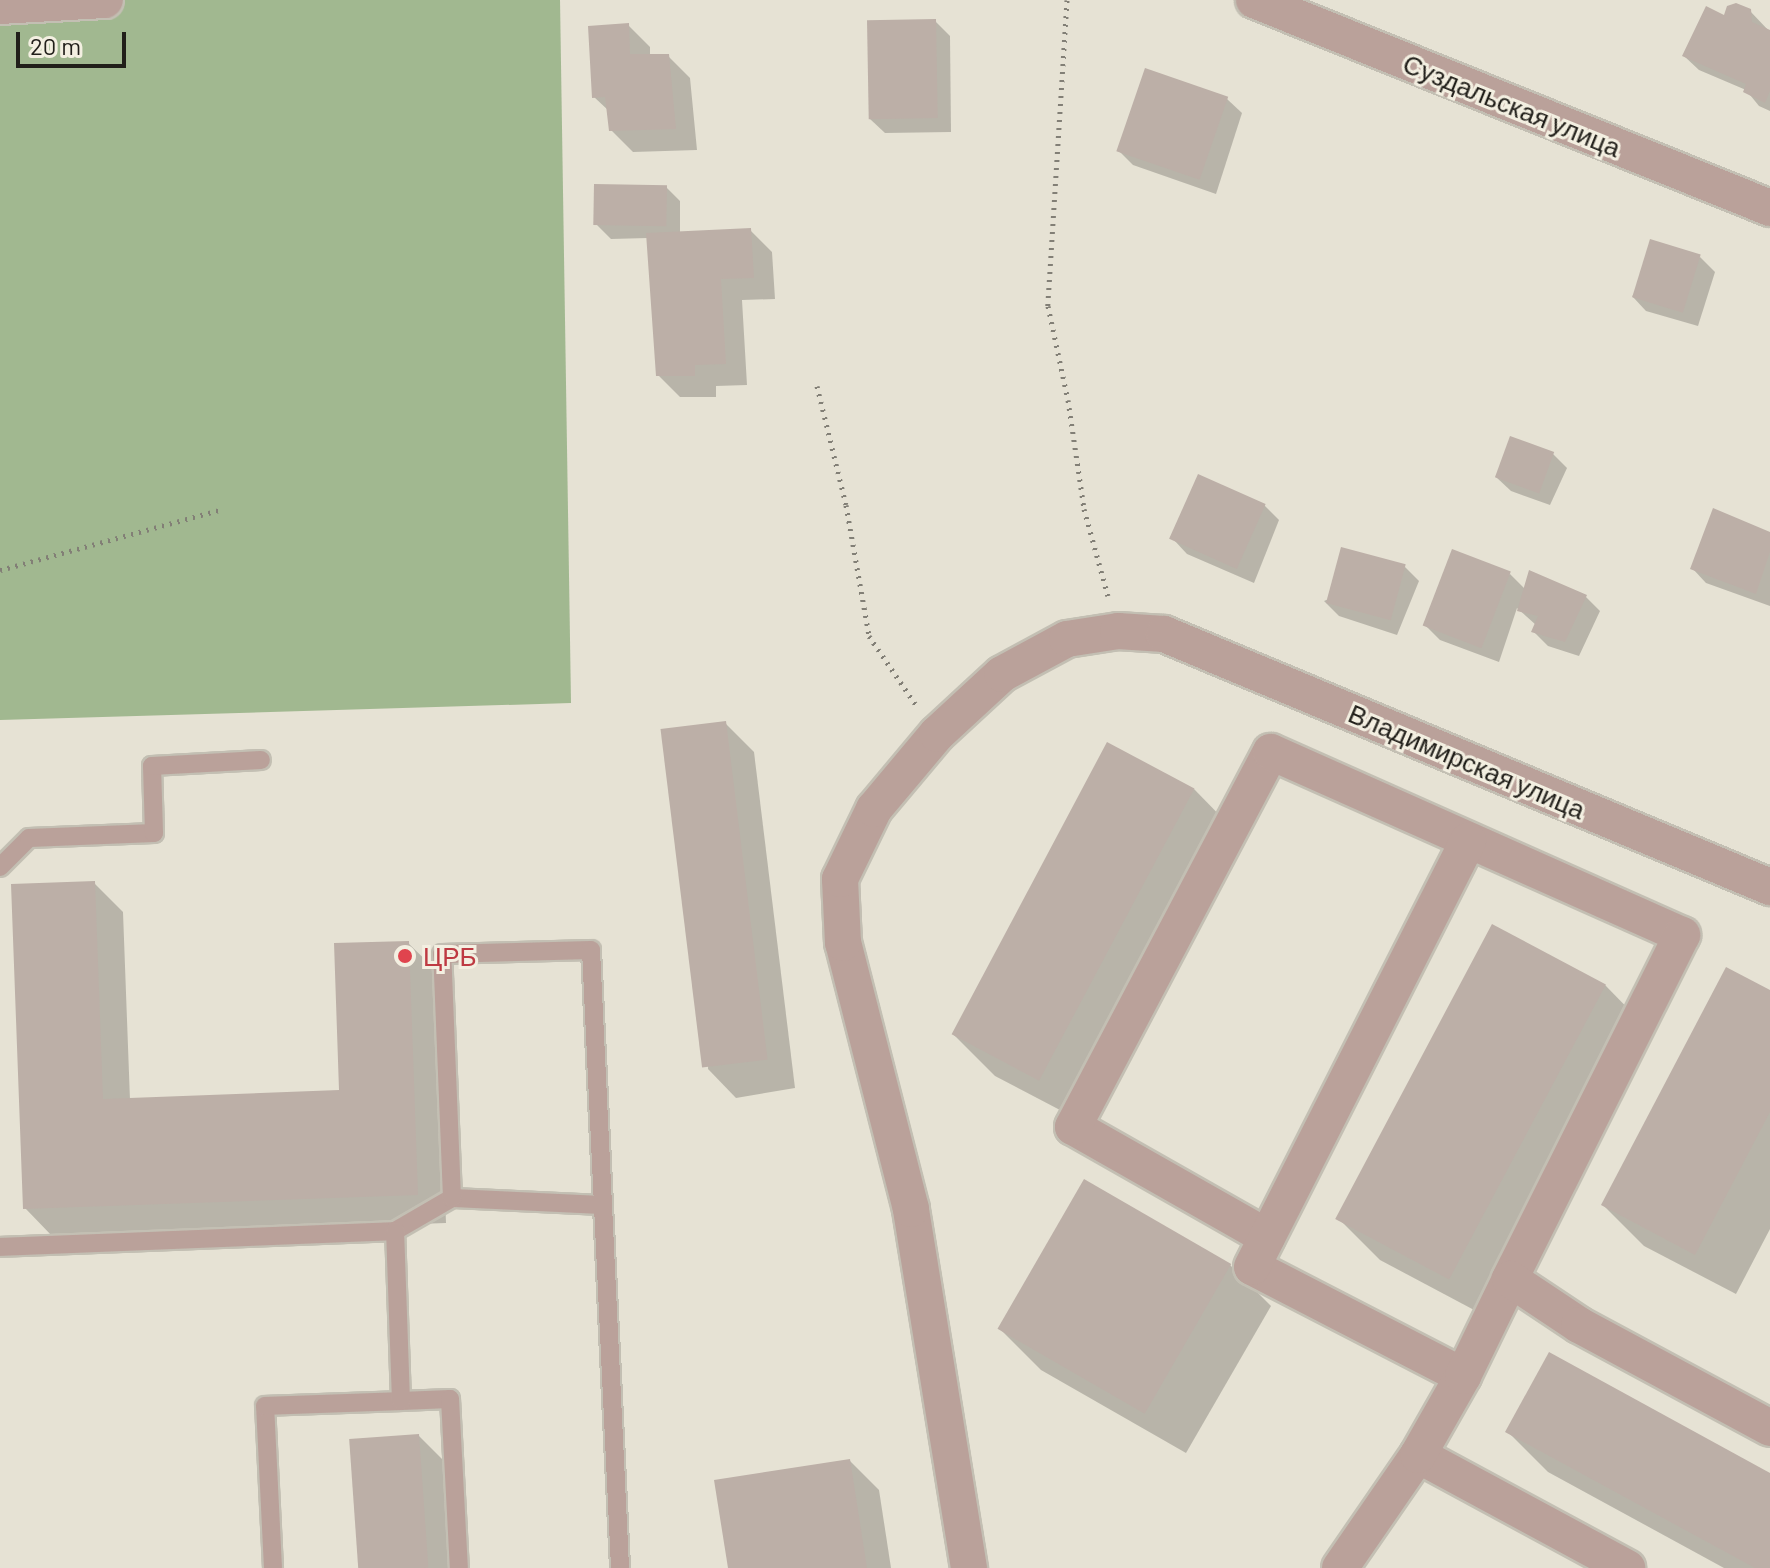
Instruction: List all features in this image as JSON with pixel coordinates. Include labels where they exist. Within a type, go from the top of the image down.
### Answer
[{"type":"street","points":[[0,6],[105,0]]},
{"type":"street","name":"Суздальская улица","points":[[1254,0],[1770,208]]},
{"type":"street","name":"Владимирская улица","points":[[969,1568],[911,1209],[843,943],[840,879],[874,809],[937,734],[1002,674],[1067,639],[1118,631],[1164,634],[1770,887]]},
{"type":"street","points":[[1267,1237],[1073,1127],[1271,752],[1682,935],[1463,1376],[1418,1455],[1340,1568]]},
{"type":"street","points":[[1463,1376],[1252,1267],[1468,841]]},
{"type":"street","points":[[1510,1279],[1579,1325],[1770,1428]]},
{"type":"street","points":[[1418,1455],[1627,1568]]},
{"type":"lane","points":[[0,867],[29,838],[154,833],[152,766],[261,760]]},
{"type":"lane","points":[[452,1198],[442,954],[591,950],[620,1568]]},
{"type":"lane","points":[[0,1247],[395,1231],[452,1198],[603,1205]]},
{"type":"lane","points":[[395,1231],[401,1401]]},
{"type":"lane","points":[[273,1568],[265,1406],[450,1399],[459,1568]]},
{"type":"path","points":[[1067,0],[1048,306],[1068,400],[1084,509],[1118,631]]},
{"type":"path","points":[[817,386],[846,505],[869,636],[937,734]]},
{"type":"path","points":[[0,570],[219,510]]},
{"type":"green space","points":[[99,0],[560,0],[571,703],[0,720],[0,5]]},
{"type":"building","points":[[1736,3],[1751,9],[1752,22],[1770,30],[1770,91],[1765,103],[1743,92],[1746,84],[1682,56],[1706,6],[1724,15],[1727,6]]},
{"type":"building","points":[[936,19],[938,118],[869,119],[867,20]]},
{"type":"building","points":[[629,23],[630,54],[669,54],[676,129],[609,131],[605,97],[592,98],[588,26]]},
{"type":"building","points":[[1145,68],[1228,97],[1200,180],[1116,151]]},
{"type":"building","points":[[594,184],[667,185],[666,226],[593,225]]},
{"type":"building","points":[[751,228],[754,278],[721,279],[726,364],[695,365],[695,376],[656,376],[646,233]]},
{"type":"building","points":[[1650,239],[1701,254],[1683,313],[1632,297]]},
{"type":"building","points":[[1510,436],[1554,452],[1539,493],[1495,477]]},
{"type":"building","points":[[1198,474],[1266,504],[1237,569],[1169,539]]},
{"type":"building","points":[[1713,508],[1770,532],[1770,552],[1756,594],[1690,569]]},
{"type":"building","points":[[1341,547],[1406,564],[1391,620],[1326,603]]},
{"type":"building","points":[[1452,549],[1511,572],[1481,648],[1423,626]]},
{"type":"building","points":[[1529,570],[1587,595],[1565,642],[1531,632],[1538,616],[1517,611]]},
{"type":"building","points":[[726,721],[768,1059],[702,1068],[660,729]]},
{"type":"building","points":[[1107,742],[1194,788],[1039,1081],[952,1034]]},
{"type":"building","points":[[95,881],[103,1099],[339,1090],[334,943],[409,941],[418,1195],[23,1209],[11,884]]},
{"type":"building","points":[[1492,924],[1606,985],[1449,1279],[1335,1219]]},
{"type":"building","points":[[1726,967],[1770,990],[1770,1112],[1695,1255],[1601,1205]]},
{"type":"building","points":[[1084,1179],[1231,1264],[1145,1414],[998,1329]]},
{"type":"building","points":[[1549,1352],[1770,1473],[1770,1568],[1755,1568],[1505,1432]]},
{"type":"building","points":[[419,1434],[428,1568],[358,1568],[349,1439]]},
{"type":"building","points":[[850,1459],[867,1568],[728,1568],[714,1480]]},
{"type":"place","name":"ЦРБ","points":[[405,956]]}]
